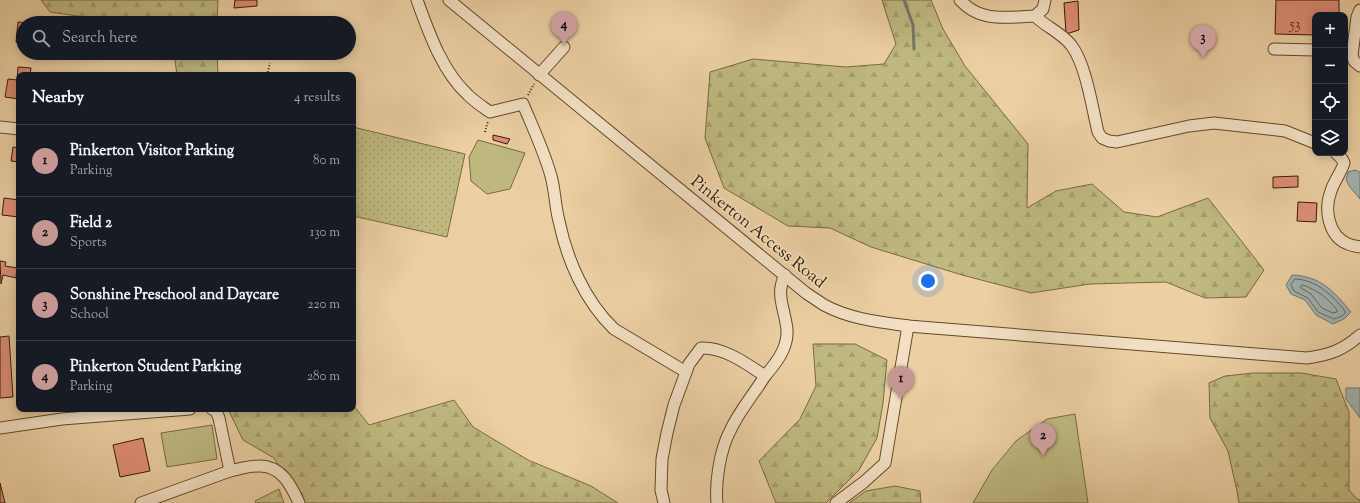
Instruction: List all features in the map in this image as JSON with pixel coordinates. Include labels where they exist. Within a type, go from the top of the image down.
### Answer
[{"type":"street","points":[[417,0],[441,58],[450,74],[468,96],[490,112],[523,104],[542,150],[551,177],[559,221],[570,259],[592,303],[614,329],[686,372]]},
{"type":"street","name":"Pinkerton Access Road","points":[[450,0],[539,75],[806,292],[825,305],[850,316],[871,321],[908,326],[1307,358],[1336,352],[1349,345],[1360,335]]},
{"type":"street","points":[[960,0],[972,11],[992,18],[1035,16],[1043,9],[1045,0]]},
{"type":"street","points":[[1360,10],[1348,54],[1360,66]]},
{"type":"street","points":[[1035,16],[1043,24],[1071,44],[1080,59],[1098,132],[1102,138],[1109,142],[1130,140],[1165,130],[1214,123],[1285,131],[1312,142]]},
{"type":"street","points":[[539,75],[564,46]]},
{"type":"street","points":[[1274,49],[1312,50]]},
{"type":"street","points":[[0,127],[16,129]]},
{"type":"street","points":[[1339,156],[1344,163],[1330,192],[1328,210],[1330,224],[1340,239],[1348,244],[1360,247]]},
{"type":"street","points":[[717,503],[716,495],[719,471],[727,438],[738,416],[780,356],[785,346],[787,324],[782,308],[780,288],[785,275]]},
{"type":"street","points":[[836,503],[864,482],[885,463],[908,326]]},
{"type":"street","points":[[664,503],[661,490],[662,459],[667,434],[674,405],[689,364],[695,354],[701,348],[707,347],[715,349],[736,358],[765,376]]},
{"type":"street","points":[[0,428],[62,419],[134,412]]},
{"type":"street","points":[[216,412],[230,471]]},
{"type":"street","points":[[141,503],[230,471],[259,466],[277,472],[284,477],[291,484],[299,503]]},
{"type":"path","points":[[268,72],[270,63]]},
{"type":"green space","points":[[41,0],[218,0],[217,16],[77,16],[50,12]]},
{"type":"green space","points":[[882,0],[931,0],[943,29],[965,66],[1028,144],[1027,208],[1056,191],[1092,184],[1124,212],[1157,217],[1208,198],[1264,270],[1246,297],[1205,298],[1166,282],[1090,284],[1031,293],[962,275],[871,247],[830,228],[788,226],[724,188],[705,138],[710,72],[753,59],[846,67],[884,64],[896,44]]},
{"type":"green space","points":[[175,60],[217,60],[218,72],[177,72]]},
{"type":"green space","points":[[356,128],[465,154],[447,237],[356,217]]},
{"type":"green space","points":[[478,140],[525,153],[510,189],[487,194],[471,181],[469,157]]},
{"type":"green space","points":[[813,344],[855,344],[887,360],[883,403],[877,438],[859,470],[826,503],[776,503],[759,461],[800,419],[816,386]]},
{"type":"green space","points":[[1254,373],[1301,373],[1336,379],[1349,412],[1349,490],[1357,499],[1360,500],[1360,503],[1239,503],[1228,451],[1210,418],[1209,383],[1225,376]]},
{"type":"green space","points":[[454,400],[473,427],[528,460],[591,486],[618,503],[300,503],[274,458],[243,440],[229,412],[356,412],[356,409],[369,425]]},
{"type":"green space","points":[[1075,414],[1088,503],[973,503],[992,470],[1016,441],[1047,419]]},
{"type":"green space","points":[[212,425],[217,459],[167,467],[161,433]]},
{"type":"green space","points":[[895,486],[920,491],[921,503],[849,503],[866,491]]},
{"type":"green space","points":[[279,489],[284,503],[256,503],[255,501]]},
{"type":"water","points":[[1355,170],[1360,172],[1360,199],[1346,180],[1348,172]]},
{"type":"water","points":[[1292,275],[1311,278],[1326,286],[1351,312],[1344,319],[1333,324],[1316,315],[1305,300],[1291,294],[1286,285]]},
{"type":"water","points":[[1346,388],[1360,388],[1360,418],[1346,399]]},
{"type":"building","points":[[235,0],[257,0],[257,6],[234,8]]},
{"type":"building","points":[[1276,0],[1339,0],[1339,12],[1312,12],[1312,35],[1275,34]]},
{"type":"building","points":[[1078,1],[1079,30],[1066,34],[1064,3]]},
{"type":"building","points":[[18,67],[31,68],[30,72],[18,72]]},
{"type":"building","points":[[8,79],[16,80],[16,99],[5,97]]},
{"type":"building","points":[[493,135],[510,139],[507,144],[493,140]]},
{"type":"building","points":[[13,147],[16,148],[16,162],[11,161]]},
{"type":"building","points":[[1298,176],[1298,187],[1273,188],[1273,177]]},
{"type":"building","points":[[4,198],[16,200],[16,217],[2,215]]},
{"type":"building","points":[[1298,202],[1317,203],[1316,222],[1297,221]]},
{"type":"building","points":[[0,261],[6,262],[5,266],[16,268],[16,278],[3,275],[1,284]]},
{"type":"building","points":[[9,336],[13,397],[0,398],[0,337]]},
{"type":"building","points":[[143,438],[150,471],[120,477],[113,445]]},
{"type":"building","points":[[0,483],[5,503],[0,503]]},
{"type":"waterway","points":[[904,0],[913,25],[914,49]]},
{"type":"place","name":"Pinkerton Student Parking","points":[[564,45]]},
{"type":"place","name":"Sonshine Preschool and Daycare","points":[[1203,58]]},
{"type":"place","name":"Pinkerton Visitor Parking","points":[[901,399]]},
{"type":"place","name":"Field 2","points":[[1043,456]]}]
